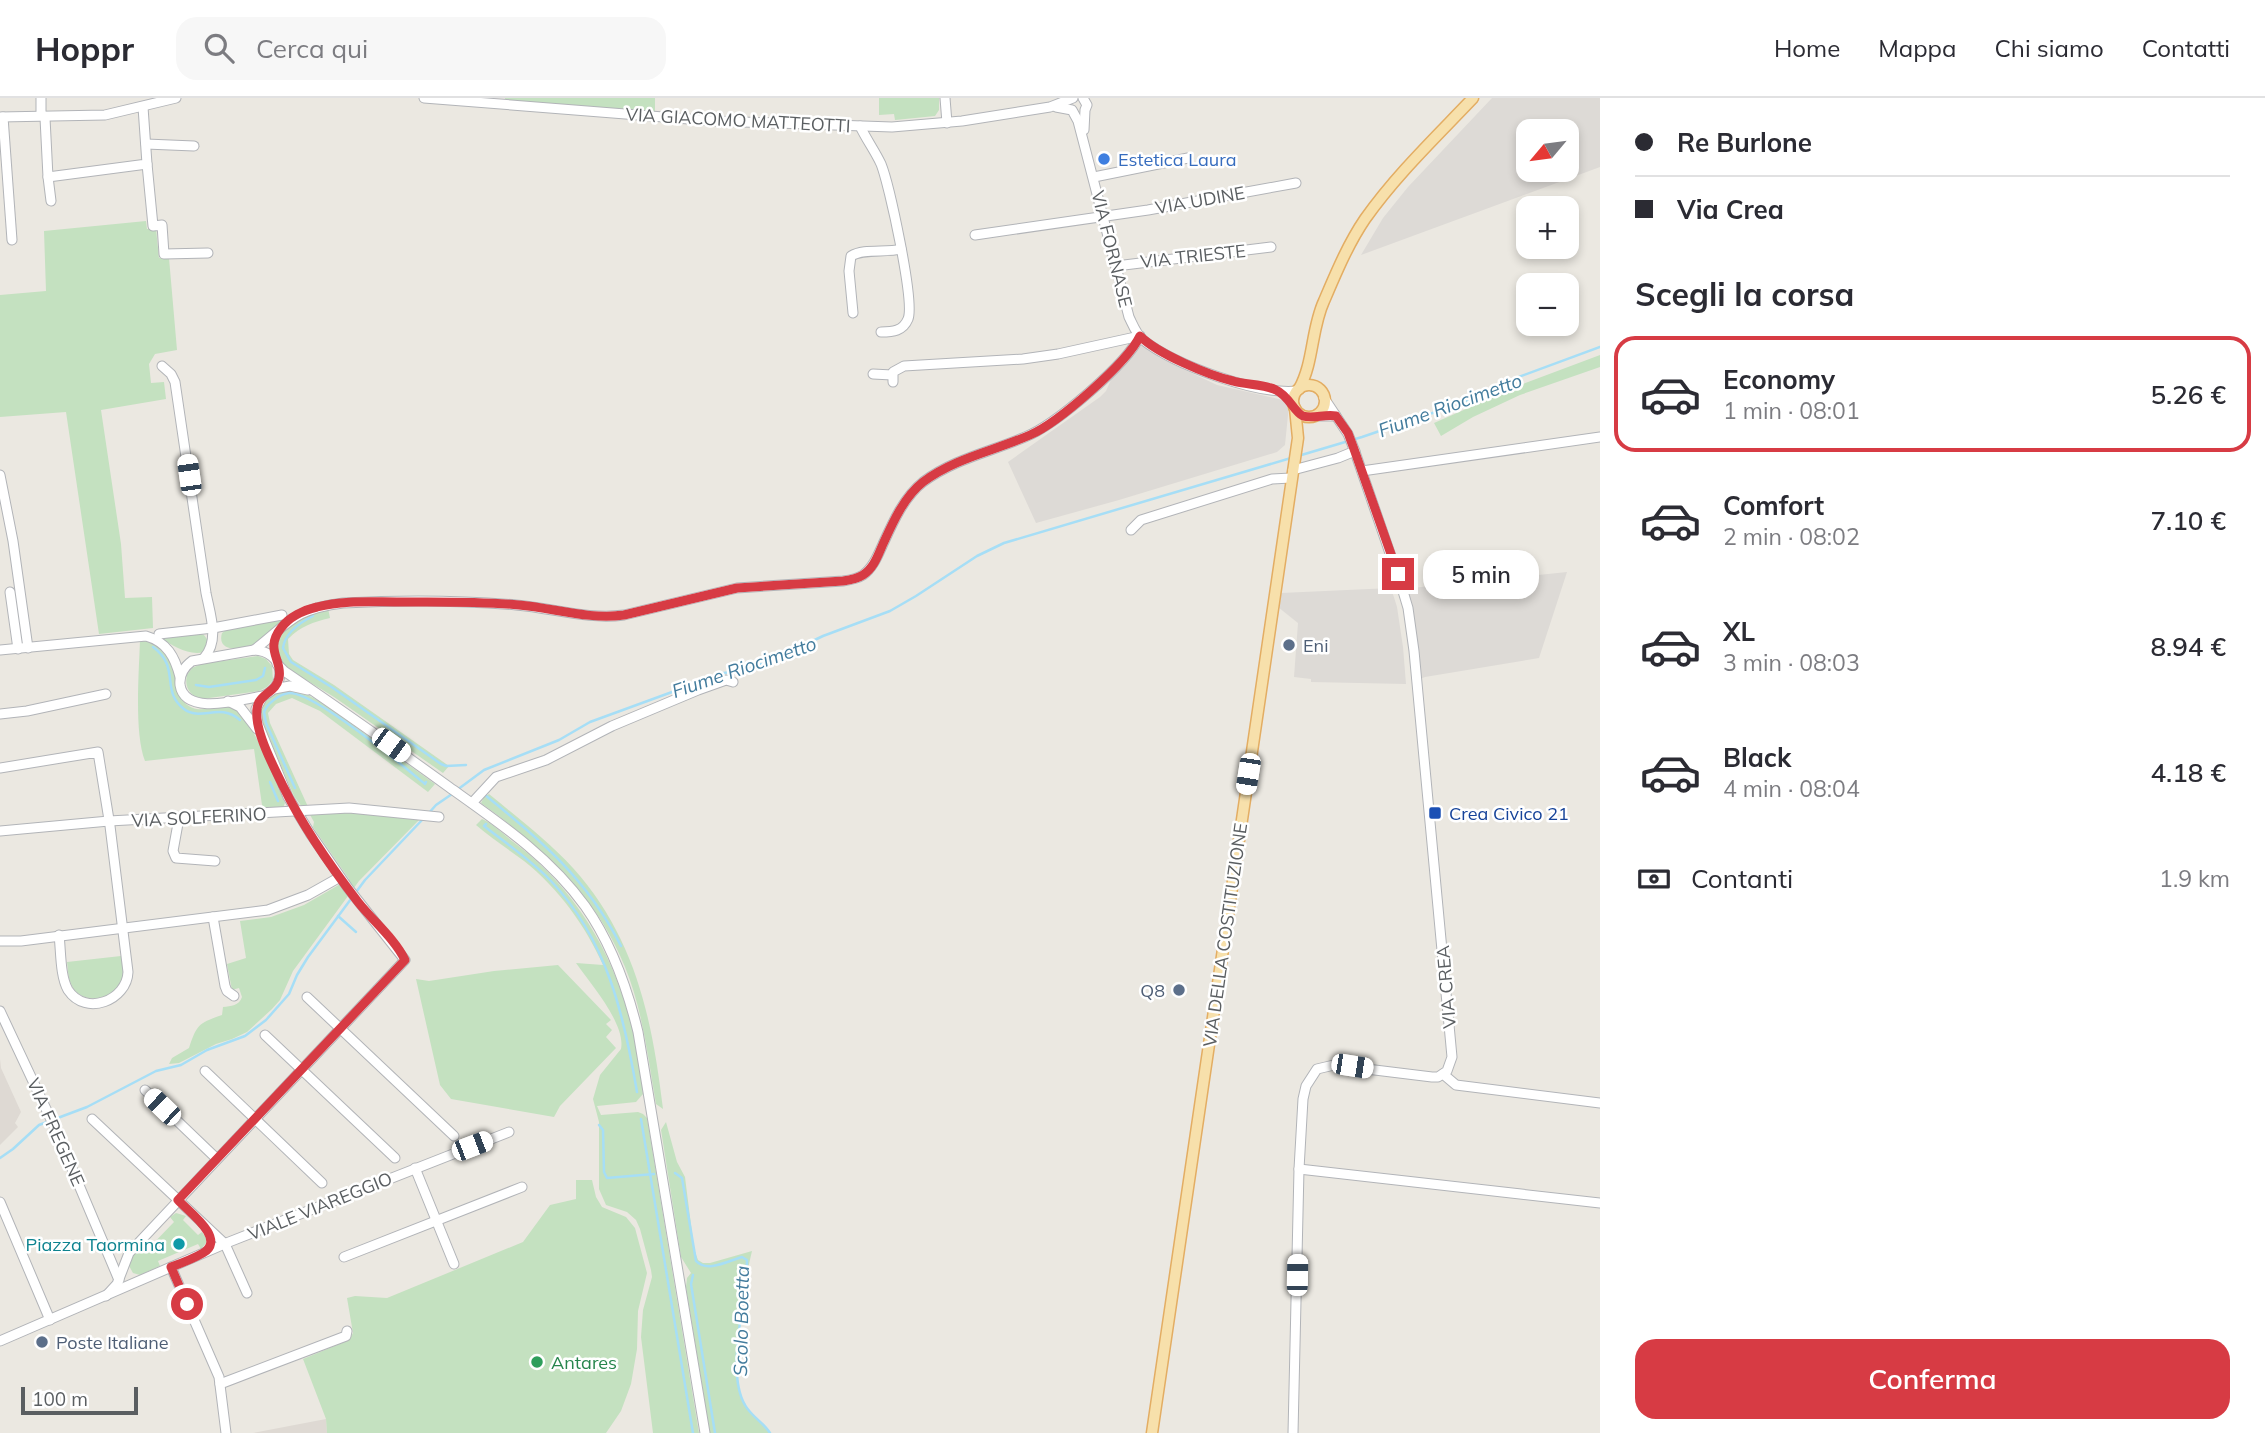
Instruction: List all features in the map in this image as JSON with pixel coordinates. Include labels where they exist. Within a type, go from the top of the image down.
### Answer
[{"type":"main road","points":[[1439,135],[1442,123],[1465,98]]},
{"type":"main road","points":[[1310,359],[1324,407],[1312,416],[1300,414],[1294,406],[1294,396],[1304,381],[1321,306],[1344,255],[1387,191],[1473,98]]},
{"type":"main road","points":[[1298,390],[1311,385],[1322,394]]},
{"type":"main road","name":"VIA DELLA COSTITUZIONE","points":[[1152,1433],[1297,443],[1294,406]]},
{"type":"main road","name":"VIA DELLA COSTITUZIONE","points":[[1297,443],[1312,416]]},
{"type":"street","points":[[40,98],[51,201]]},
{"type":"street","points":[[12,240],[1,117],[105,115],[176,98]]},
{"type":"street","name":"VIA GIACOMO MATTEOTTI","points":[[424,98],[714,121],[892,127],[1075,104]]},
{"type":"street","points":[[945,98],[947,122]]},
{"type":"street","name":"VIA FORNASE","points":[[1083,98],[1087,105],[1075,104],[1129,317],[1140,336]]},
{"type":"street","points":[[143,107],[153,226],[162,225],[164,254],[208,253]]},
{"type":"street","points":[[860,126],[882,167],[901,249],[910,313],[907,321],[898,330],[881,332]]},
{"type":"street","points":[[146,144],[194,146]]},
{"type":"street","points":[[1094,177],[1188,158]]},
{"type":"street","points":[[48,177],[148,164]]},
{"type":"street","name":"VIA UDINE","points":[[975,235],[1296,183]]},
{"type":"street","name":"VIA TRIESTE","points":[[1116,266],[1271,247]]},
{"type":"street","points":[[853,313],[849,271],[851,256],[860,252],[901,249]]},
{"type":"street","points":[[254,650],[298,614],[309,609],[343,603],[498,604],[541,607],[606,618],[737,588],[843,581],[860,577],[871,568],[900,510],[914,490],[958,461],[1023,439],[1046,426],[1113,370],[1140,336]]},
{"type":"street","points":[[873,374],[893,378],[897,369],[904,366],[1023,359],[1140,336],[1167,354],[1211,374],[1275,390],[1298,390]]},
{"type":"street","points":[[162,366],[175,382],[213,631],[219,647],[229,653]]},
{"type":"street","points":[[1275,390],[1294,406]]},
{"type":"street","name":"VIA CREA","points":[[1322,394],[1348,433],[1355,450],[1402,588],[1411,626],[1452,1046],[1451,1066],[1443,1074]]},
{"type":"street","points":[[1312,416],[1336,416]]},
{"type":"street","points":[[1362,471],[1600,437]]},
{"type":"street","points":[[1131,530],[1141,520],[1338,458],[1355,450]]},
{"type":"street","points":[[0,475],[13,541],[23,648]]},
{"type":"street","points":[[10,592],[23,648]]},
{"type":"street","points":[[159,634],[213,631],[282,615]]},
{"type":"street","points":[[272,690],[279,677],[274,646],[281,627]]},
{"type":"street","points":[[204,658],[209,652],[213,631]]},
{"type":"street","points":[[0,650],[146,636],[157,640],[170,652],[180,677],[182,691],[193,702],[205,704],[263,696],[272,690],[290,686],[317,692]]},
{"type":"street","points":[[180,677],[187,664],[204,658],[254,650],[265,651],[284,671],[472,803],[537,853],[572,889],[604,937],[625,984],[643,1058],[705,1433]]},
{"type":"street","points":[[472,803],[496,778],[546,760],[612,726],[698,690],[726,680],[733,682]]},
{"type":"street","points":[[0,714],[106,694]]},
{"type":"street","points":[[260,733],[256,709],[263,696]]},
{"type":"street","points":[[106,1296],[119,1280],[127,1258],[168,1211],[404,964],[404,958],[340,877],[296,810],[260,733],[240,707],[228,701]]},
{"type":"street","points":[[0,768],[98,752],[128,980],[119,994],[102,1003],[79,1000],[69,990],[64,976],[59,935]]},
{"type":"street","name":"VIA SOLFERINO","points":[[0,831],[109,821],[349,808],[439,817]]},
{"type":"street","points":[[179,818],[173,851],[176,858],[215,861]]},
{"type":"street","points":[[0,941],[279,907],[340,877]]},
{"type":"street","points":[[213,917],[225,986],[234,996]]},
{"type":"street","points":[[307,997],[454,1136]]},
{"type":"street","name":"VIA FREGENE","points":[[0,1011],[54,1126],[119,1280]]},
{"type":"street","points":[[265,1034],[395,1158]]},
{"type":"street","points":[[1293,1433],[1303,1099],[1306,1086],[1317,1069],[1334,1065],[1421,1077],[1443,1074],[1456,1084],[1600,1103]]},
{"type":"street","points":[[205,1071],[322,1183]]},
{"type":"street","points":[[145,1090],[217,1159]]},
{"type":"street","points":[[92,1119],[225,1244],[247,1293]]},
{"type":"street","name":"VIALE VIAREGGIO","points":[[0,1341],[225,1244],[509,1132]]},
{"type":"street","name":"VIALE VIAREGGIO","points":[[415,1168],[454,1264]]},
{"type":"street","points":[[1299,1169],[1600,1203]]},
{"type":"street","points":[[344,1257],[522,1187]]},
{"type":"street","points":[[0,1202],[50,1320]]},
{"type":"street","points":[[168,1211],[180,1208],[189,1212]]},
{"type":"street","points":[[201,1254],[210,1245],[211,1237],[207,1229]]},
{"type":"street","points":[[110,1255],[118,1260],[127,1258]]},
{"type":"street","points":[[127,1258],[130,1275],[143,1278]]},
{"type":"street","points":[[171,1267],[220,1384],[226,1433]]},
{"type":"street","name":"VIALE VIAREGGIO","points":[[119,1280],[127,1282],[143,1278]]},
{"type":"street","points":[[220,1384],[346,1336],[347,1331]]},
{"type":"shaded area","points":[[1492,98],[1600,98],[1600,167],[1579,175],[1579,119],[1516,119],[1516,182],[1559,182],[1361,255],[1383,218],[1408,187]]},
{"type":"shaded area","points":[[1143,345],[1160,358],[1217,385],[1283,400],[1289,405],[1285,445],[1277,452],[1036,523],[1008,462],[1100,397],[1106,391],[1114,373],[1134,349]]},
{"type":"shaded area","points":[[1567,572],[1539,658],[1417,680],[1402,589]]},
{"type":"shaded area","points":[[1391,588],[1397,607],[1406,684],[1311,682],[1311,679],[1294,677],[1298,623],[1278,607],[1281,593]]},
{"type":"shaded area","points":[[0,1059],[1,1068],[21,1112],[15,1123],[18,1127],[0,1145]]},
{"type":"shaded area","points":[[326,1419],[327,1433],[253,1433]]},
{"type":"green space","points":[[505,98],[655,98],[655,111],[616,112]]},
{"type":"green space","points":[[879,98],[939,98],[939,110],[935,116],[895,120],[894,114],[879,115]]},
{"type":"green space","points":[[146,221],[147,229],[156,229],[159,258],[169,258],[177,350],[155,354],[149,364],[151,383],[164,382],[166,399],[101,410],[121,544],[125,598],[152,597],[153,628],[99,634],[66,412],[0,417],[0,295],[46,291],[44,231]]},
{"type":"green space","points":[[1600,355],[1600,367],[1520,395],[1473,417],[1441,436],[1434,423],[1523,384]]},
{"type":"green space","points":[[328,608],[330,618],[308,625],[288,639],[289,654],[293,660],[334,685],[449,766],[443,773],[334,697],[285,667],[277,652],[277,643],[282,633],[300,618]]},
{"type":"green space","points":[[286,617],[255,645],[232,648],[223,644],[221,639],[222,633],[229,628]]},
{"type":"green space","points":[[199,633],[209,642],[204,652],[198,653],[176,647],[161,638]]},
{"type":"green space","points":[[144,639],[168,656],[174,666],[179,695],[189,706],[200,709],[230,707],[246,720],[285,803],[283,808],[263,812],[254,749],[145,761],[139,735],[138,702],[140,640]]},
{"type":"green space","points":[[258,656],[266,659],[272,666],[273,680],[259,691],[202,699],[194,696],[187,687],[187,675],[192,668],[201,664]]},
{"type":"green space","points":[[288,690],[306,694],[321,702],[435,784],[428,792],[320,711],[292,698],[276,704],[268,713],[309,809],[302,807],[294,796],[261,719],[264,704]]},
{"type":"green space","points":[[489,794],[573,868],[595,895],[612,923],[638,981],[653,1043],[663,1109],[656,1104],[636,1000],[613,941],[583,896],[565,875],[525,837],[481,803]]},
{"type":"green space","points":[[340,810],[419,820],[359,881],[293,971],[280,1000],[272,1009],[247,1032],[179,1063],[169,1064],[172,1058],[189,1048],[200,1026],[222,1015],[223,1007],[234,1005],[241,1000],[239,988],[232,990],[227,964],[246,958],[240,921],[271,917],[304,905],[349,879],[313,827],[314,822],[309,813]]},
{"type":"green space","points":[[482,819],[544,868],[568,895],[589,924],[620,988],[631,1022],[643,1094],[636,1102],[597,1106],[601,1115],[638,1112],[647,1118],[699,1433],[653,1433],[641,1337],[651,1270],[636,1220],[627,1212],[606,1205],[599,1189],[599,1122],[593,1099],[600,1075],[621,1049],[621,1039],[606,1004],[576,963],[603,965],[588,936],[560,896],[524,861],[476,825]]},
{"type":"green space","points":[[121,956],[123,978],[120,986],[107,996],[82,996],[70,982],[67,962]]},
{"type":"green space","points":[[558,965],[611,1020],[606,1024],[612,1030],[606,1037],[616,1048],[560,1106],[554,1117],[451,1099],[440,1085],[416,979],[429,981]]},
{"type":"green space","points":[[666,1122],[677,1162],[685,1177],[694,1249],[698,1260],[710,1263],[752,1251],[739,1330],[737,1374],[745,1405],[770,1433],[710,1433],[686,1287],[691,1273],[681,1257],[661,1130]]},
{"type":"green space","name":"Antares","points":[[576,1180],[592,1180],[596,1197],[602,1207],[626,1217],[635,1228],[647,1273],[638,1311],[637,1349],[631,1384],[621,1411],[606,1433],[327,1433],[326,1419],[303,1359],[349,1340],[353,1333],[347,1298],[387,1298],[523,1242],[550,1205],[576,1199]]},
{"type":"green space","name":"Piazza Taormina","points":[[176,1213],[186,1216],[183,1220],[198,1235],[202,1232],[206,1243],[201,1249],[198,1244],[158,1261],[160,1266],[140,1275],[133,1273],[128,1264],[130,1259],[143,1245],[148,1249],[174,1222],[170,1217]]},
{"type":"waterway","name":"Fiume Riocimetto","points":[[1298,456],[1459,404],[1505,382],[1600,347]]},
{"type":"waterway","name":"Fiume Riocimetto","points":[[457,790],[484,770],[559,740],[590,722],[724,673],[748,669],[823,636],[890,611],[977,556],[1004,543],[1291,458]]},
{"type":"waterway","points":[[313,616],[298,625],[284,643],[283,648],[291,662],[333,688],[441,764],[466,765]]},
{"type":"waterway","points":[[153,647],[166,663],[173,695],[184,709],[197,714],[225,713],[240,720]]},
{"type":"waterway","points":[[196,685],[209,687],[256,680],[263,676],[265,668]]},
{"type":"waterway","points":[[295,788],[266,723],[264,712],[274,700],[289,693],[318,704],[337,716],[425,784],[426,782]]},
{"type":"waterway","points":[[270,782],[278,801]]},
{"type":"waterway","name":"Fiume Riocimetto","points":[[428,814],[452,794]]},
{"type":"waterway","points":[[485,795],[562,863],[608,922],[621,946]]},
{"type":"waterway","name":"Fiume Riocimetto","points":[[0,1158],[39,1125],[87,1107],[156,1071],[181,1065],[207,1050],[245,1036],[266,1020],[289,994],[308,957],[365,880],[423,819]]},
{"type":"waterway","points":[[486,824],[484,826],[551,881],[586,928],[599,953],[619,1007],[637,1092]]},
{"type":"waterway","name":"Scolo Boetta","points":[[338,916],[356,932]]},
{"type":"waterway","points":[[641,1119],[693,1433]]},
{"type":"waterway","name":"Scolo Boetta","points":[[599,1125],[603,1130],[604,1172],[607,1178],[654,1174]]},
{"type":"waterway","name":"Scolo Boetta","points":[[675,1173],[682,1178],[696,1261],[712,1266],[742,1257],[747,1260],[738,1334],[739,1391],[750,1412],[770,1433]]},
{"type":"waterway","points":[[693,1275],[691,1284],[715,1433]]},
{"type":"place","name":"Estetica Laura","points":[[1104,159]]},
{"type":"place","name":"Eni","points":[[1289,645]]},
{"type":"place","name":"Crea Civico 21","points":[[1435,813]]},
{"type":"place","name":"Q8","points":[[1179,990]]},
{"type":"place","name":"Piazza Taormina","points":[[179,1244]]},
{"type":"place","name":"Poste Italiane","points":[[42,1342]]},
{"type":"place","name":"Antares","points":[[537,1362]]},
{"type":"route","points":[[187,1304],[171,1267],[205,1252],[211,1237],[207,1229],[178,1200],[405,960],[359,903],[310,833],[288,797],[260,733],[256,709],[263,696],[276,686],[279,677],[274,652],[275,641],[281,627],[298,614],[343,603],[415,602],[519,605],[606,618],[737,588],[843,581],[860,577],[871,568],[900,510],[924,481],[966,458],[1023,439],[1046,426],[1113,370],[1140,336],[1167,354],[1211,374],[1275,390],[1287,397],[1304,416],[1336,416],[1348,433],[1398,574]]}]
